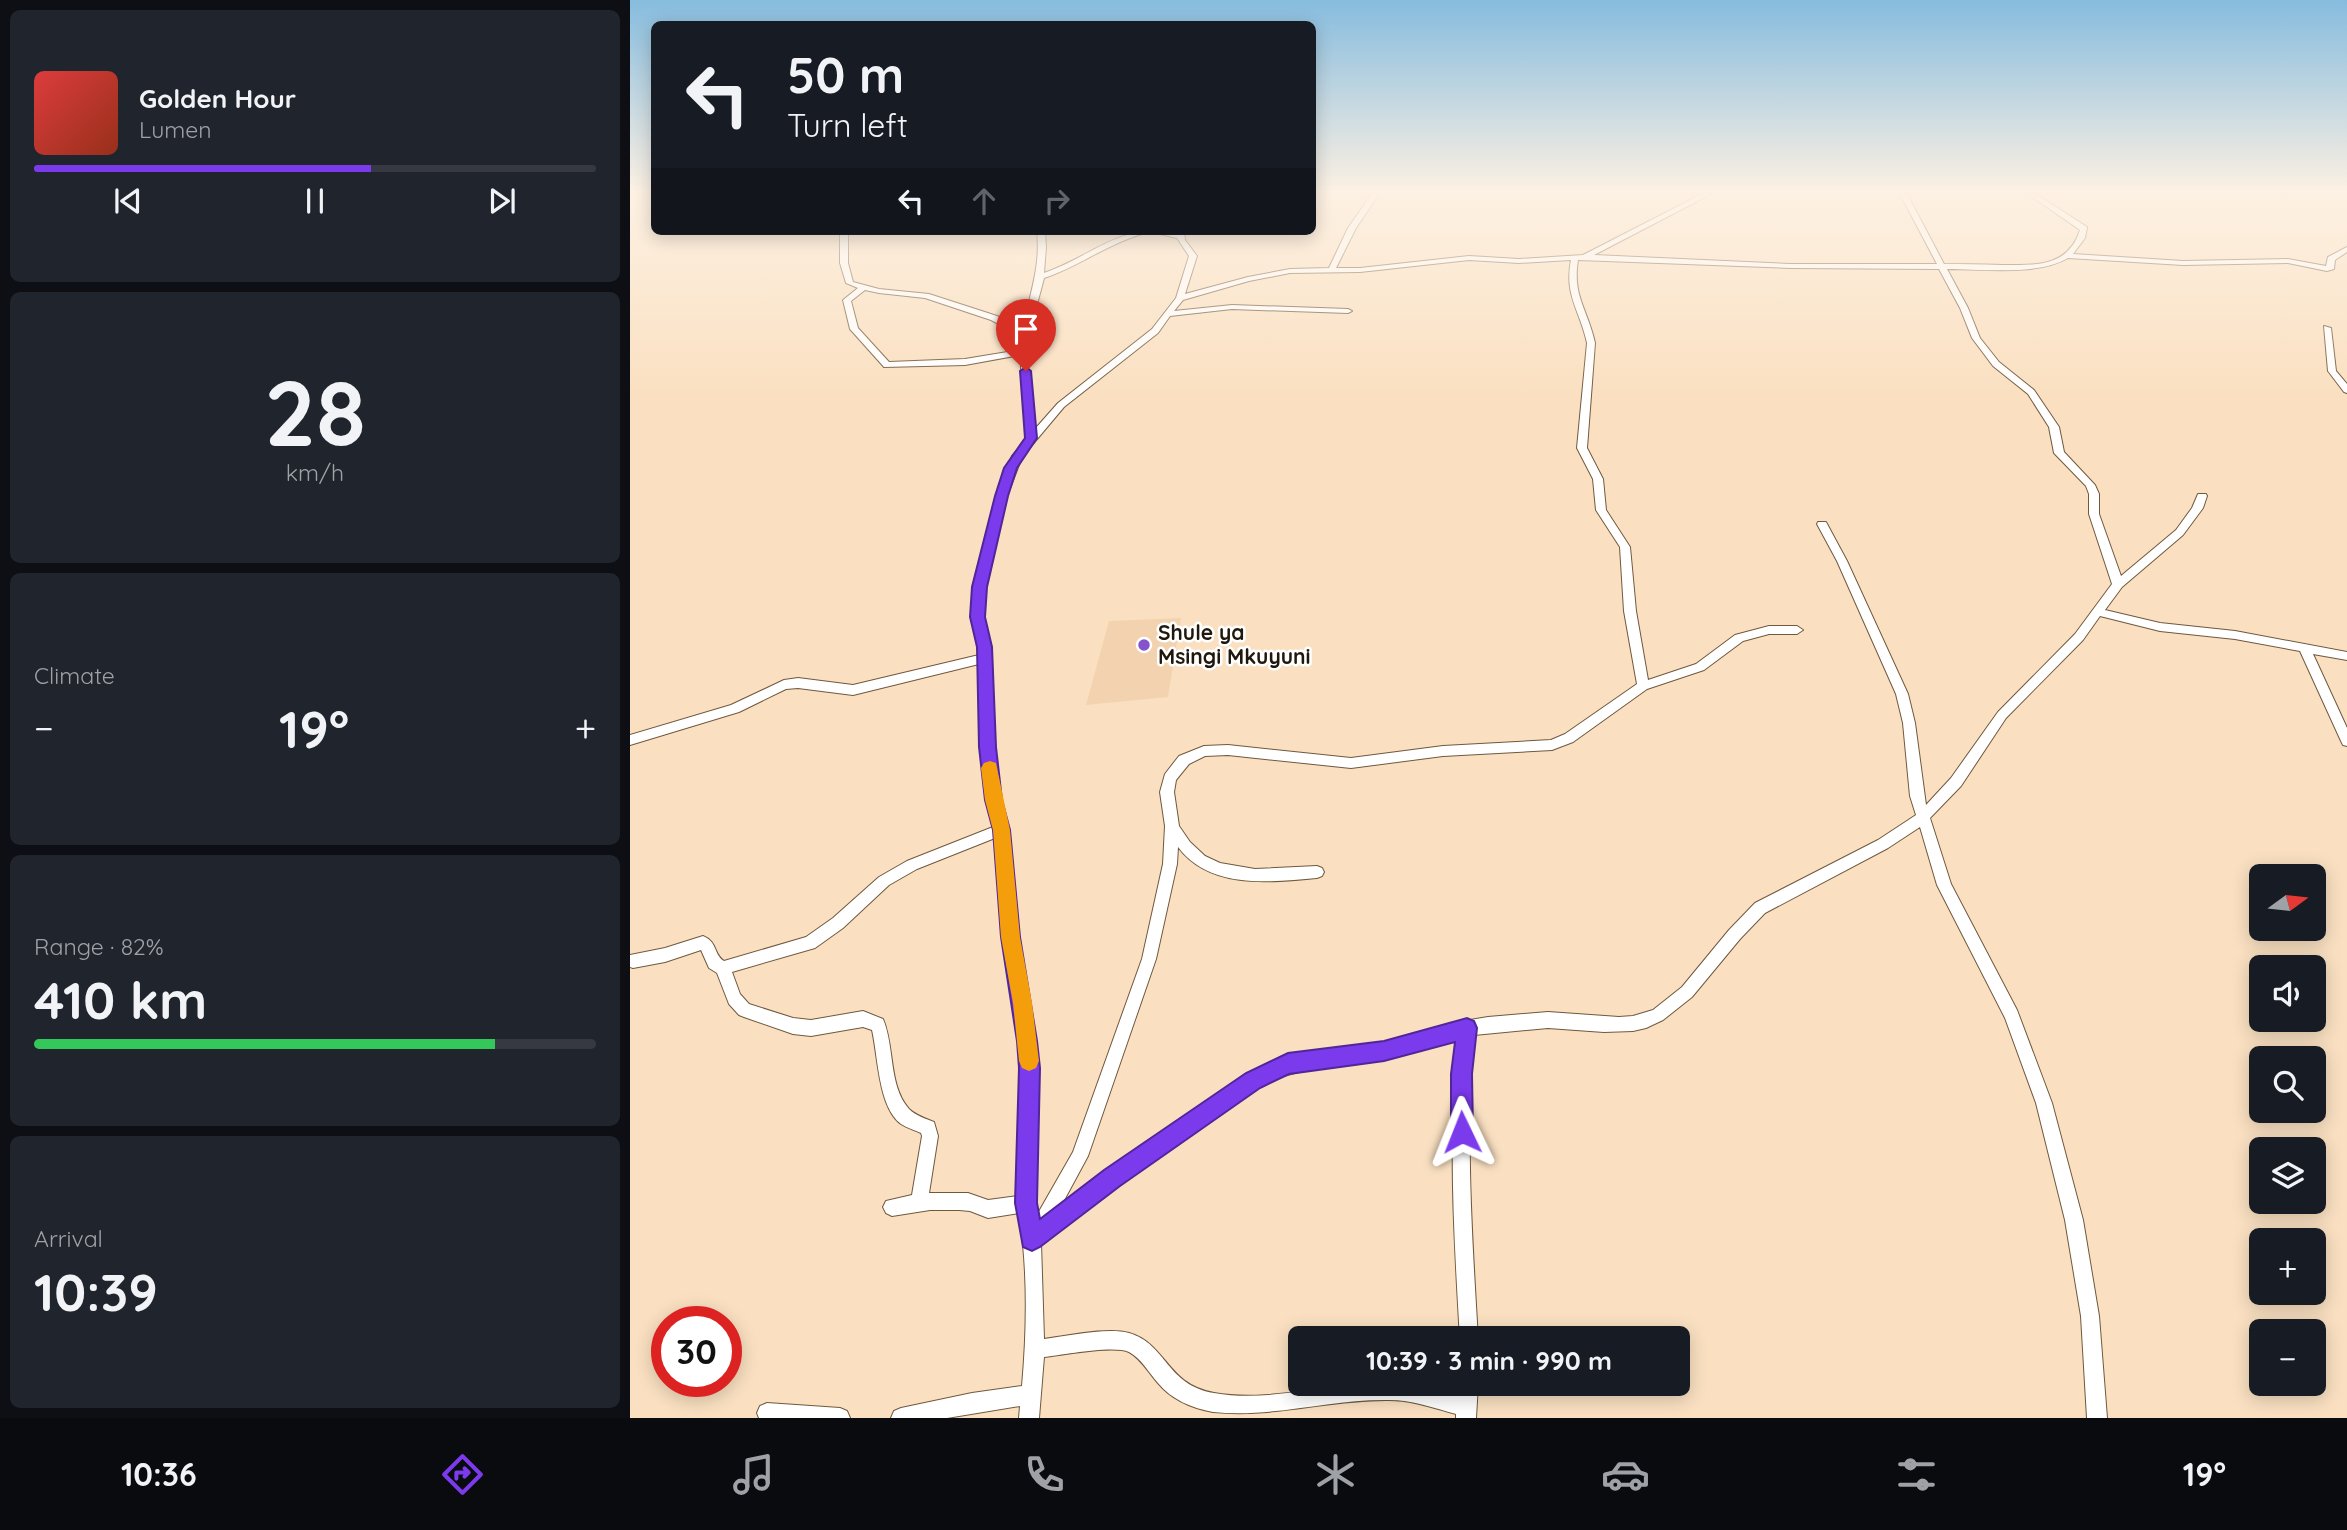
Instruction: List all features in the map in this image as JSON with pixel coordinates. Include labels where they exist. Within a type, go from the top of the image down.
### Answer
[{"type":"street","points":[[845,260],[846,275],[850,283],[862,288],[926,296],[993,318],[1019,331],[1027,329]]},
{"type":"street","points":[[1031,438],[1024,352],[1027,329],[1042,276],[1042,260]]},
{"type":"street","points":[[1042,276],[1080,260]]},
{"type":"street","points":[[1029,1418],[1035,1349],[1032,1239],[1026,1203],[1029,1068],[1010,937],[1001,830],[993,800],[988,747],[986,658],[978,617],[979,587],[1011,468],[1031,438],[1061,405],[1155,331],[1170,314],[1180,298],[1192,260]]},
{"type":"street","points":[[1331,271],[1336,260]]},
{"type":"street","points":[[1180,298],[1276,273],[1380,268],[1450,260]]},
{"type":"street","points":[[1506,260],[1537,260]]},
{"type":"street","points":[[1579,260],[1572,279],[1574,299],[1590,332],[1591,343],[1581,448],[1598,479],[1601,510],[1625,547],[1630,611],[1643,686]]},
{"type":"street","points":[[1637,260],[1790,266],[2033,268],[2056,260]]},
{"type":"street","points":[[1937,260],[1964,308],[1976,338],[1996,364],[2031,392],[2054,426],[2059,453],[2084,475],[2090,485],[2094,495],[2094,514],[2118,584]]},
{"type":"street","points":[[2137,260],[2183,263],[2288,261],[2327,269],[2331,260]]},
{"type":"street","points":[[862,288],[847,300],[850,323],[887,365],[965,362],[1024,352]]},
{"type":"street","points":[[1170,314],[1232,307],[1348,311]]},
{"type":"street","points":[[2327,328],[2332,371],[2347,390]]},
{"type":"street","points":[[1032,1239],[1112,1178],[1253,1080],[1277,1067],[1304,1060],[1384,1051],[1467,1028],[1550,1020],[1626,1023],[1657,1016],[1694,984],[1745,920],[1760,908],[1883,844],[1923,817],[1956,782],[2002,715],[2079,637],[2118,584],[2172,540],[2199,508],[2202,496]]},
{"type":"street","points":[[1822,524],[1842,561],[1902,694],[1909,723],[1913,773],[1923,817],[1950,902],[1981,952],[2012,1016],[2044,1102],[2074,1220],[2090,1316],[2098,1418]]},
{"type":"street","points":[[2099,612],[2160,627],[2235,635],[2347,656]]},
{"type":"street","points":[[1317,872],[1257,877],[1231,874],[1194,856],[1172,826],[1167,804],[1170,778],[1184,760],[1205,751],[1272,752],[1350,763],[1443,751],[1546,746],[1569,738],[1643,686],[1700,667],[1739,638],[1754,633],[1797,630]]},
{"type":"street","points":[[2304,648],[2347,741]]},
{"type":"street","points":[[630,740],[735,709],[784,685],[798,683],[853,690],[986,658]]},
{"type":"street","points":[[1032,1239],[1080,1156],[1139,989],[1166,888],[1172,826]]},
{"type":"street","points":[[633,961],[665,955],[703,943],[707,946],[714,964],[723,968],[810,943],[838,923],[884,881],[903,870],[1001,830]]},
{"type":"street","points":[[723,968],[734,999],[744,1010],[793,1026],[811,1028],[863,1019],[877,1024],[881,1032],[887,1077],[895,1101],[905,1117],[928,1128],[930,1136],[919,1202]]},
{"type":"street","points":[[1467,1028],[1461,1092],[1462,1225],[1468,1326]]},
{"type":"street","points":[[892,1207],[919,1202],[972,1202],[981,1208],[992,1209],[1026,1203]]},
{"type":"street","points":[[1035,1349],[1118,1340],[1132,1341],[1143,1348],[1162,1377],[1181,1393],[1223,1405],[1301,1402],[1361,1392],[1405,1391],[1467,1413]]},
{"type":"street","points":[[901,1418],[972,1403],[1029,1395]]},
{"type":"street","points":[[767,1413],[840,1418]]},
{"type":"shaded area","points":[[1181,618],[1168,697],[1086,705],[1109,621]]},
{"type":"slow traffic","points":[[990,768],[993,800],[1001,830],[1010,937],[1023,1003],[1029,1061]]},
{"type":"place","name":"Shule ya Msingi Mkuyuni","points":[[1144,645]]},
{"type":"route","points":[[1026,371],[1031,438],[1011,468],[1002,496],[979,587],[978,617],[986,658],[988,747],[993,800],[1001,830],[1010,937],[1023,1003],[1027,1041],[1029,1095],[1026,1203],[1032,1239],[1112,1178],[1253,1080],[1277,1067],[1304,1060],[1384,1051],[1467,1028],[1461,1074],[1462,1132]]}]
